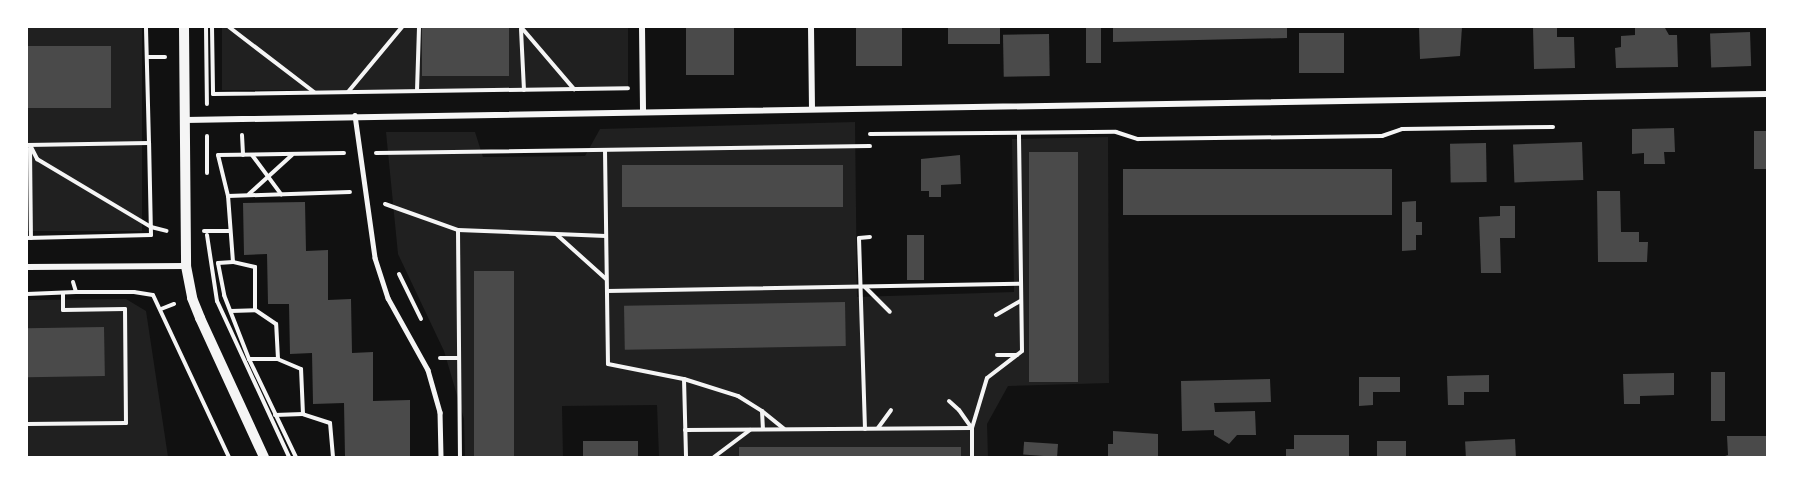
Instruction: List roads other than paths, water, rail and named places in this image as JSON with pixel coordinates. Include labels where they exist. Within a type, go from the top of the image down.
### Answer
[{"type":"street","points":[[184,27],[186,266],[192,298],[200,318],[264,457]]},
{"type":"street","points":[[642,27],[643,112]]},
{"type":"street","points":[[811,27],[812,109]]},
{"type":"street","points":[[186,120],[355,115],[1767,94]]},
{"type":"street","points":[[27,267],[186,266]]},
{"type":"lane","points":[[355,115],[375,258],[388,297],[428,370],[440,412],[441,457]]}]
